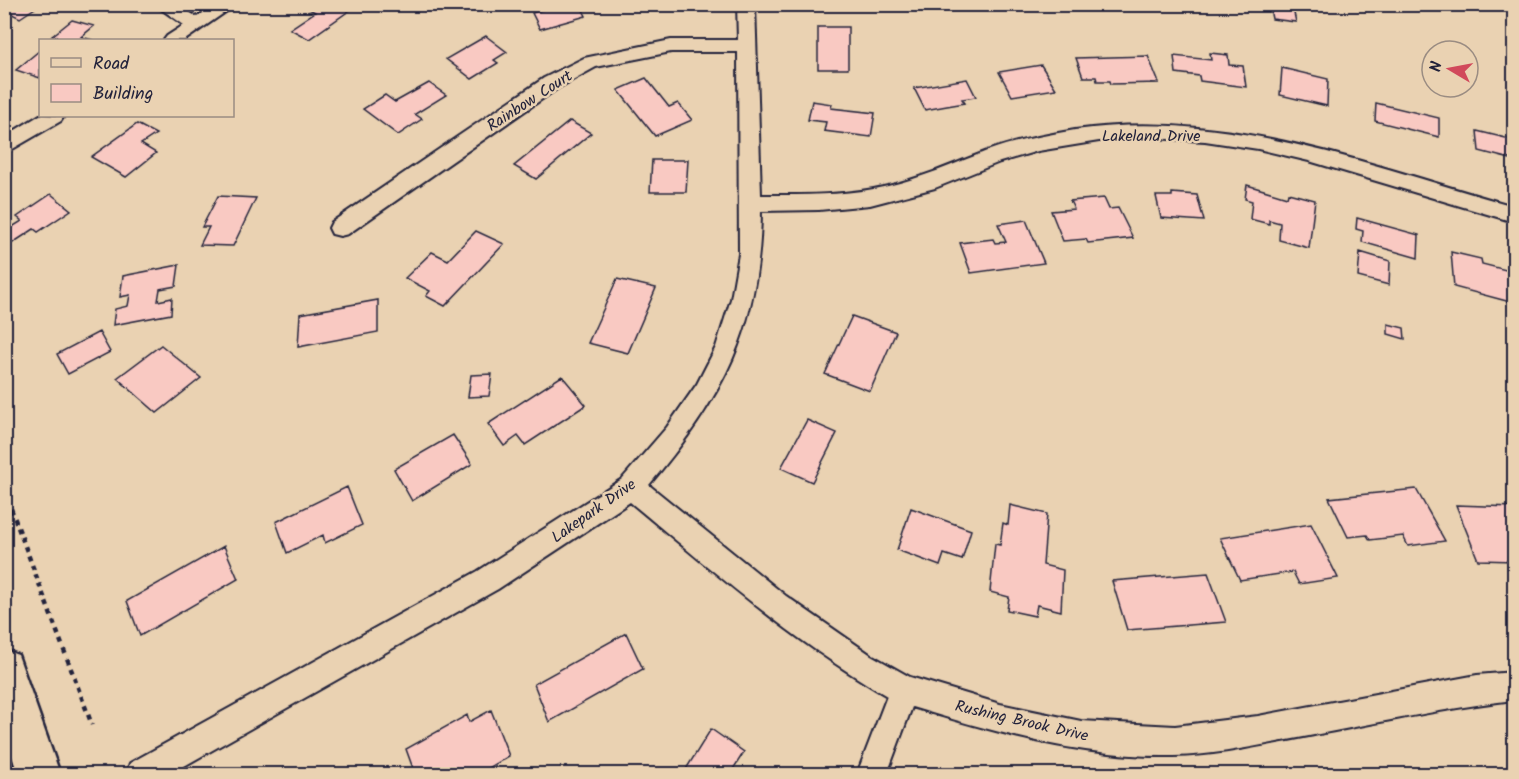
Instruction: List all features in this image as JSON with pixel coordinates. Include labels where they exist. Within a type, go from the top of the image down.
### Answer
[{"type":"main road","points":[[4,669],[39,774]]},
{"type":"street","points":[[162,4],[198,25]]},
{"type":"street","points":[[175,39],[229,4]]},
{"type":"street","name":"Lakepark Drive","points":[[141,774],[488,580],[632,487],[676,435],[705,391],[727,348],[742,299],[750,254],[751,203],[745,46],[746,4]]},
{"type":"street","name":"Rainbow Court","points":[[340,228],[551,83],[591,62],[672,46],[745,46]]},
{"type":"street","points":[[4,147],[52,117]]},
{"type":"street","name":"Lakeland Drive","points":[[751,203],[852,200],[918,185],[1000,154],[1029,146],[1102,133],[1170,132],[1218,136],[1298,152],[1515,214]]},
{"type":"street","name":"Rushing Brook Drive","points":[[632,487],[776,606],[861,665],[904,690],[1000,719],[1081,736],[1175,741],[1258,731],[1477,689],[1515,686]]},
{"type":"street","points":[[872,774],[904,690]]},
{"type":"path","points":[[4,490],[92,726]]},
{"type":"building","points":[[4,4],[41,4],[20,18],[4,10]]},
{"type":"building","points":[[300,4],[347,4],[353,8],[309,39],[290,29],[315,12]]},
{"type":"building","points":[[562,4],[580,4],[586,16],[540,29],[532,13]]},
{"type":"building","points":[[1269,4],[1292,4],[1296,22],[1272,19]]},
{"type":"building","points":[[72,20],[94,26],[81,37],[89,39],[54,39],[57,37],[52,36]]},
{"type":"building","points":[[818,27],[848,27],[848,69],[818,69]]},
{"type":"building","points":[[486,36],[507,52],[494,60],[498,63],[472,79],[446,59]]},
{"type":"building","points":[[39,51],[39,78],[16,70]]},
{"type":"building","points":[[1210,53],[1228,55],[1229,65],[1243,66],[1246,87],[1200,81],[1199,76],[1176,73],[1174,56],[1211,60]]},
{"type":"building","points":[[1148,56],[1159,83],[1111,84],[1110,81],[1097,81],[1096,77],[1083,77],[1076,58]]},
{"type":"building","points":[[1041,65],[1056,89],[1012,96],[999,72]]},
{"type":"building","points":[[1282,68],[1328,79],[1327,106],[1280,95]]},
{"type":"building","points":[[646,78],[669,107],[678,103],[692,120],[655,136],[618,90]]},
{"type":"building","points":[[967,79],[976,97],[962,99],[965,103],[925,110],[914,88]]},
{"type":"building","points":[[429,83],[446,95],[415,114],[422,119],[398,135],[363,109],[385,95],[395,102]]},
{"type":"building","points":[[812,101],[832,104],[831,108],[875,113],[871,137],[824,131],[826,122],[808,120]]},
{"type":"building","points":[[1376,103],[1439,118],[1439,137],[1375,121]]},
{"type":"building","points":[[570,121],[591,133],[536,179],[514,166]]},
{"type":"building","points":[[137,124],[156,134],[141,144],[156,153],[126,177],[91,157]]},
{"type":"building","points":[[1477,131],[1514,140],[1514,160],[1479,151]]},
{"type":"building","points":[[652,160],[688,160],[686,192],[650,192]]},
{"type":"building","points":[[1247,185],[1287,197],[1288,193],[1315,200],[1309,248],[1279,240],[1280,223],[1269,220],[1269,224],[1250,219],[1252,201],[1245,199]]},
{"type":"building","points":[[1172,193],[1197,195],[1204,221],[1161,218],[1156,196],[1172,196]]},
{"type":"building","points":[[51,194],[71,210],[38,232],[34,229],[11,244],[4,239],[4,232],[22,221],[17,217]]},
{"type":"building","points":[[218,196],[256,198],[233,246],[200,245],[209,227],[202,227]]},
{"type":"building","points":[[1104,198],[1109,209],[1118,208],[1133,238],[1088,243],[1086,239],[1063,241],[1051,211],[1074,209],[1070,201]]},
{"type":"building","points":[[1357,218],[1419,235],[1418,258],[1362,242],[1363,231],[1356,229]]},
{"type":"building","points":[[1026,220],[1044,263],[971,273],[960,243],[993,239],[995,243],[1006,242],[998,224]]},
{"type":"building","points":[[476,231],[504,244],[445,306],[426,296],[430,291],[405,278],[432,252],[448,260]]},
{"type":"building","points":[[1360,252],[1390,261],[1389,285],[1358,277]]},
{"type":"building","points":[[1451,252],[1481,259],[1482,264],[1514,272],[1514,303],[1454,287]]},
{"type":"building","points":[[179,265],[176,286],[160,289],[158,301],[172,298],[171,314],[113,325],[115,309],[128,306],[130,295],[120,297],[123,276]]},
{"type":"building","points":[[617,279],[656,288],[628,353],[588,343]]},
{"type":"building","points":[[378,300],[378,332],[298,347],[300,314]]},
{"type":"building","points":[[852,316],[896,332],[870,391],[825,374]]},
{"type":"building","points":[[1388,324],[1404,328],[1405,339],[1388,334]]},
{"type":"building","points":[[99,332],[110,352],[68,374],[57,354]]},
{"type":"building","points":[[161,345],[201,378],[157,413],[117,378]]},
{"type":"building","points":[[492,374],[489,396],[468,397],[471,375]]},
{"type":"building","points":[[562,376],[586,405],[525,445],[518,436],[504,446],[488,424]]},
{"type":"building","points":[[807,420],[837,433],[812,482],[781,468]]},
{"type":"building","points":[[453,435],[472,464],[412,501],[394,469]]},
{"type":"building","points":[[347,487],[362,525],[325,543],[323,535],[287,553],[276,522]]},
{"type":"building","points":[[1416,489],[1445,541],[1408,546],[1403,536],[1370,540],[1367,535],[1348,537],[1329,498]]},
{"type":"building","points":[[1010,505],[1047,514],[1043,565],[1063,570],[1061,611],[1037,605],[1035,616],[1007,610],[1009,597],[990,592],[995,544],[1000,545],[1003,523],[1008,525]]},
{"type":"building","points":[[1456,505],[1514,507],[1514,553],[1511,553],[1514,561],[1478,560]]},
{"type":"building","points":[[911,508],[971,530],[962,560],[944,554],[940,566],[897,550]]},
{"type":"building","points":[[1311,524],[1338,578],[1299,584],[1293,572],[1240,580],[1220,538]]},
{"type":"building","points":[[224,546],[238,579],[140,636],[127,601]]},
{"type":"building","points":[[1208,573],[1226,622],[1127,630],[1112,581]]},
{"type":"building","points":[[626,633],[643,669],[549,722],[534,684]]},
{"type":"building","points":[[491,710],[509,756],[479,774],[415,774],[406,749],[467,715],[469,722]]},
{"type":"building","points":[[711,729],[744,752],[730,774],[683,774]]}]
